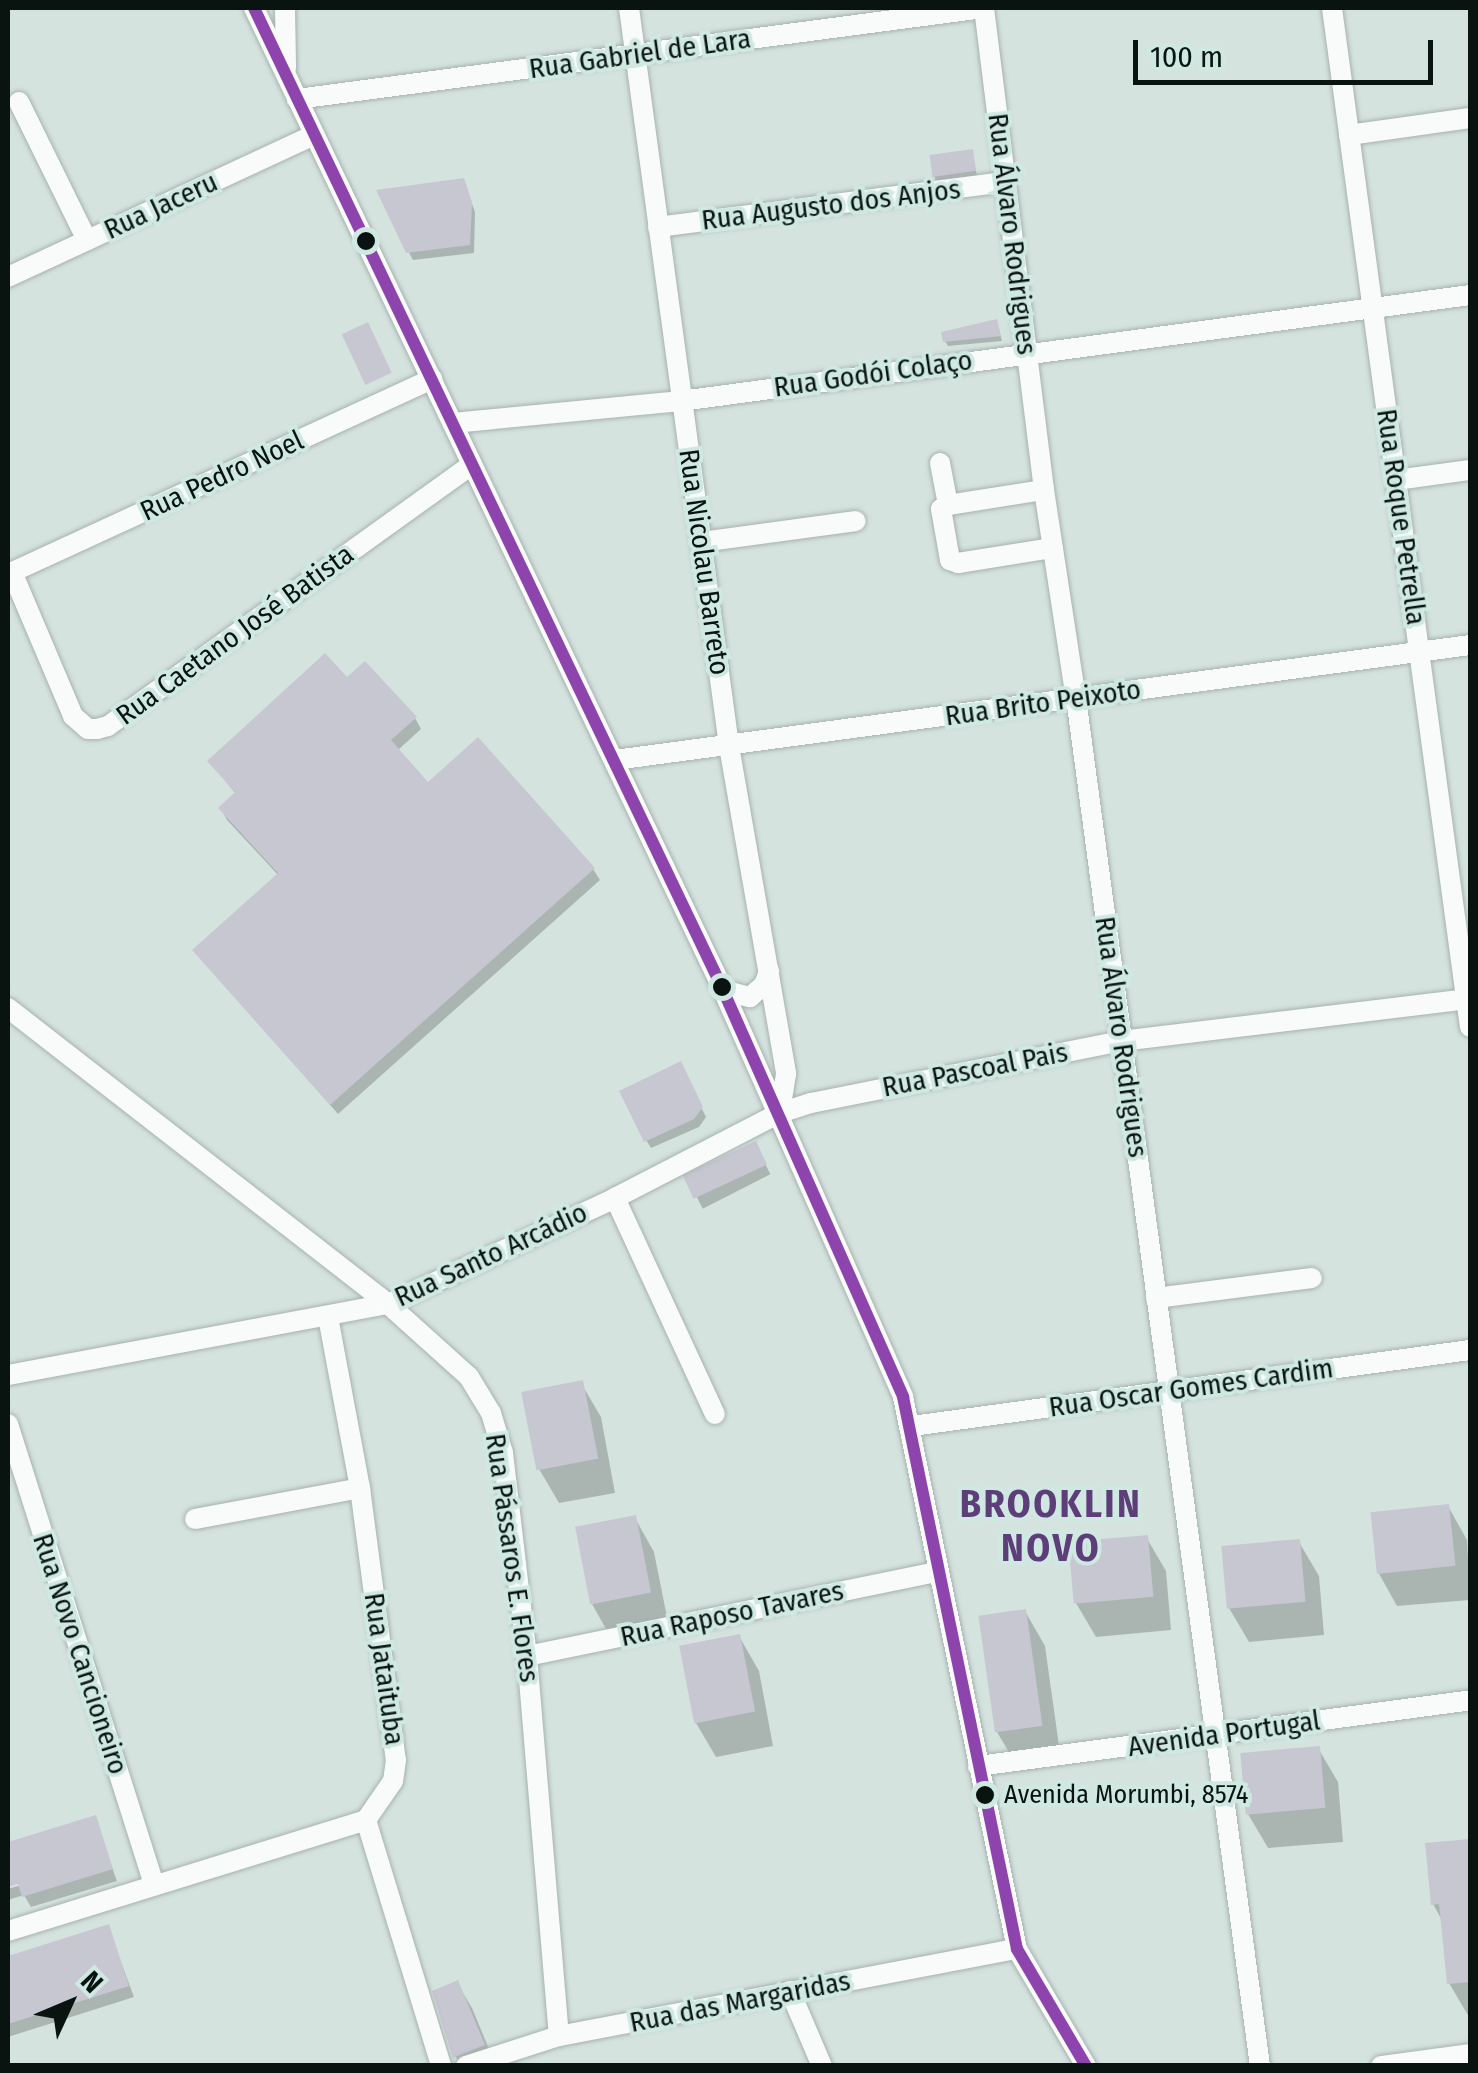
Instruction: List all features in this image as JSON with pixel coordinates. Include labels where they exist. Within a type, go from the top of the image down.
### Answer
[{"type":"street","points":[[254,8],[723,990],[912,1426],[937,1572],[1016,1950],[1086,2066]]},
{"type":"street","points":[[284,8],[286,75]]},
{"type":"street","name":"Rua Nicolau Barreto","points":[[628,8],[729,746],[786,1074],[780,1114]]},
{"type":"street","name":"Rua Gabriel de Lara","points":[[296,99],[984,8]]},
{"type":"street","name":"Rua Álvaro Rodrigues","points":[[984,8],[1044,490],[1076,698],[1260,2066]]},
{"type":"street","name":"Rua Roque Petrella","points":[[1332,8],[1470,1026]]},
{"type":"street","points":[[20,102],[87,240]]},
{"type":"street","points":[[1349,135],[1470,118]]},
{"type":"street","name":"Rua Jaceru","points":[[8,277],[314,135]]},
{"type":"street","name":"Rua Augusto dos Anjos","points":[[658,227],[1004,182]]},
{"type":"street","name":"Rua Godói Colaço","points":[[452,423],[681,401],[1470,294]]},
{"type":"street","name":"Rua Pedro Noel","points":[[10,573],[432,379]]},
{"type":"street","name":"Rua Caetano José Batista","points":[[10,573],[73,716],[88,729],[97,729],[472,464]]},
{"type":"street","points":[[940,464],[948,505]]},
{"type":"street","points":[[1396,480],[1470,470]]},
{"type":"street","points":[[1044,490],[941,509],[953,562],[1053,548]]},
{"type":"street","points":[[701,542],[856,521]]},
{"type":"street","name":"Rua Brito Peixoto","points":[[615,760],[1470,645]]},
{"type":"street","points":[[723,990],[750,997],[764,985],[769,968]]},
{"type":"street","name":"Rua Pascoal Pais","points":[[780,1114],[811,1103],[1121,1041],[1469,999]]},
{"type":"street","name":"Rua Pássaros E. Flores","points":[[8,1008],[388,1304],[469,1377],[491,1413],[503,1454],[527,1656],[559,2036]]},
{"type":"street","name":"Rua Santo Arcádio","points":[[8,1375],[388,1304],[615,1198],[780,1114]]},
{"type":"street","points":[[615,1198],[715,1414]]},
{"type":"street","points":[[1156,1298],[1312,1278]]},
{"type":"street","name":"Rua Jataituba","points":[[328,1317],[360,1488],[396,1760],[392,1781],[366,1820]]},
{"type":"street","name":"Rua Oscar Gomes Cardim","points":[[912,1426],[1470,1350]]},
{"type":"street","name":"Rua Novo Cancioneiro","points":[[8,1424],[154,1884]]},
{"type":"street","points":[[196,1519],[360,1488]]},
{"type":"street","name":"Rua Raposo Tavares","points":[[527,1656],[937,1572]]},
{"type":"street","name":"Avenida Portugal","points":[[978,1766],[1470,1700]]},
{"type":"street","points":[[8,1932],[366,1820],[441,2066]]},
{"type":"street","name":"Rua das Margaridas","points":[[466,2066],[559,2036],[1016,1950]]},
{"type":"street","points":[[790,1992],[822,2066]]},
{"type":"street","points":[[535,2045],[544,2066]]},
{"type":"street","points":[[1382,2066],[1432,2063],[1470,2054]]},
{"type":"building","points":[[973,149],[976,171],[932,177],[929,155]]},
{"type":"building","points":[[464,178],[472,202],[470,245],[406,253],[376,190]]},
{"type":"building","points":[[997,319],[1001,336],[943,342],[941,332]]},
{"type":"building","points":[[368,322],[392,373],[365,385],[342,334]]},
{"type":"building","points":[[325,653],[347,677],[365,661],[417,717],[391,740],[428,782],[478,737],[595,868],[330,1105],[192,950],[278,873],[218,808],[235,792],[207,761]]},
{"type":"building","points":[[681,1061],[703,1107],[694,1119],[644,1142],[619,1091]]},
{"type":"building","points":[[756,1141],[767,1165],[694,1199],[683,1175]]},
{"type":"building","points":[[583,1380],[598,1459],[536,1471],[521,1392]]},
{"type":"building","points":[[1449,1504],[1455,1566],[1377,1574],[1370,1512]]},
{"type":"building","points":[[636,1515],[651,1593],[590,1604],[575,1527]]},
{"type":"building","points":[[1148,1535],[1153,1597],[1074,1604],[1068,1542]]},
{"type":"building","points":[[1300,1539],[1305,1602],[1227,1609],[1221,1546]]},
{"type":"building","points":[[1026,1609],[1042,1726],[995,1733],[978,1616]]},
{"type":"building","points":[[740,1634],[755,1712],[694,1723],[679,1646]]},
{"type":"building","points":[[1320,1746],[1325,1808],[1246,1815],[1240,1753]]},
{"type":"building","points":[[96,1815],[113,1869],[22,1897],[18,1884],[8,1887],[8,1842]]},
{"type":"building","points":[[1470,1839],[1470,1982],[1447,1984],[1439,1904],[1431,1905],[1425,1843]]},
{"type":"building","points":[[109,1924],[129,1986],[8,2024],[8,1956]]},
{"type":"building","points":[[458,1980],[485,2045],[453,2058],[432,1991]]},
{"type":"transit line","points":[[254,8],[719,981],[903,1397],[1017,1949],[1086,2066]]},
{"type":"place","name":"Avenida Morumbi, 8574","points":[[985,1795]]},
{"type":"district","name":"BROOKLIN NOVO","points":[[1051,1527]]}]
